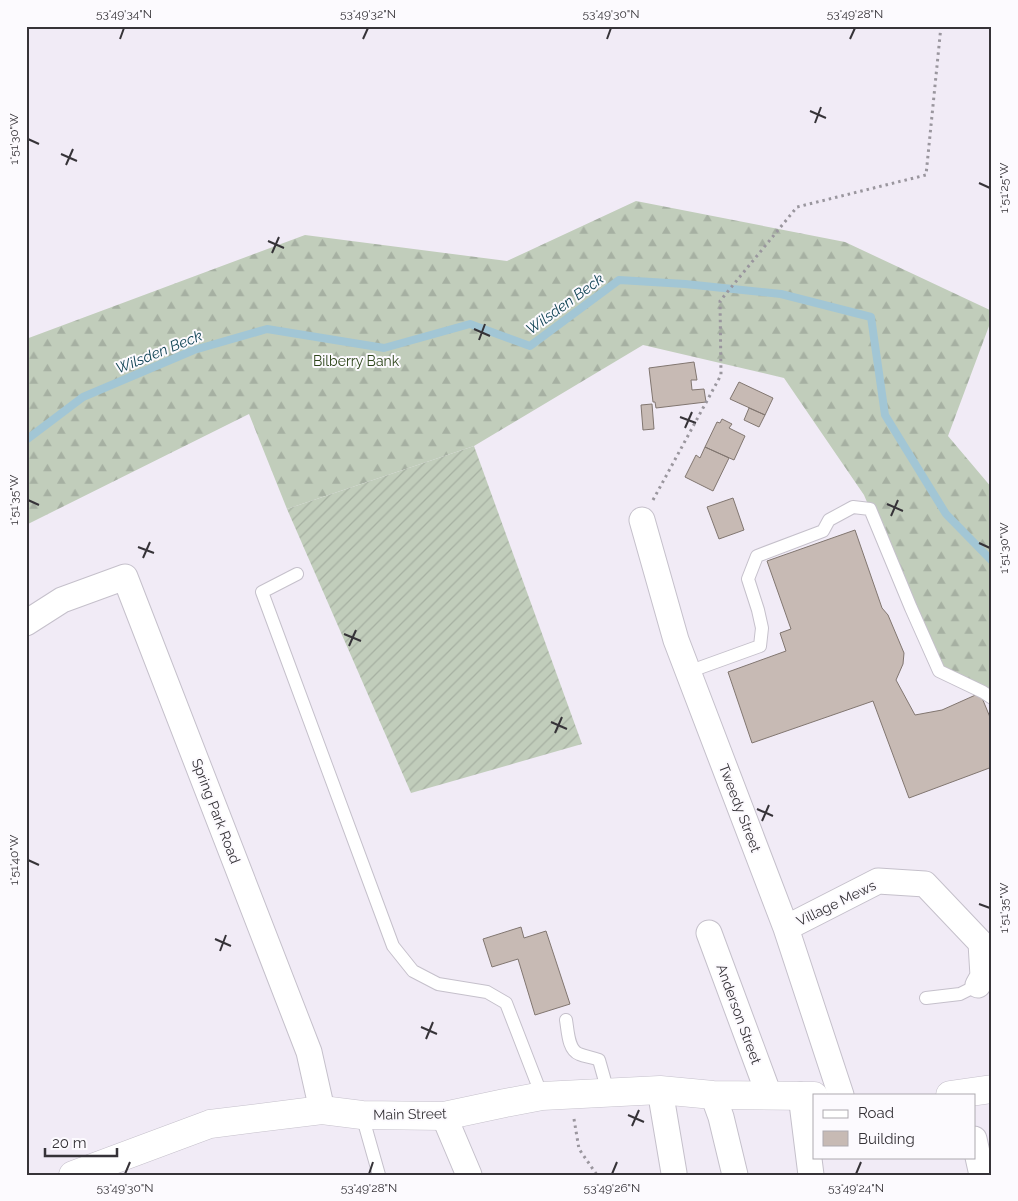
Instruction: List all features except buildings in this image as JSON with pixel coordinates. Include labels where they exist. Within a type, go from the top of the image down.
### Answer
[{"type":"street","name":"Tweedy Street","points":[[642,520],[676,640],[786,928],[841,1094]]},
{"type":"street","name":"Spring Park Road","points":[[26,623],[62,600],[125,577],[309,1052],[322,1110]]},
{"type":"street","name":"Village Mews","points":[[786,928],[878,881],[925,884],[981,943],[983,976],[978,985]]},
{"type":"street","name":"Anderson Street","points":[[709,933],[769,1095]]},
{"type":"street","points":[[960,1094],[992,1089]]},
{"type":"street","name":"Main Street","points":[[73,1175],[210,1124],[322,1110],[362,1115],[444,1116],[505,1102],[542,1096],[660,1090],[712,1095],[808,1096]]},
{"type":"street","points":[[660,1090],[674,1173]]},
{"type":"street","points":[[712,1095],[721,1117],[735,1175]]},
{"type":"street","points":[[808,1096],[811,1175]]},
{"type":"street","points":[[444,1116],[468,1175]]},
{"type":"street","points":[[976,1148],[982,1175]]},
{"type":"lane","points":[[688,672],[760,646],[762,628],[748,580],[757,556],[823,531],[829,520],[853,507],[870,509],[939,671],[992,698]]},
{"type":"lane","points":[[297,574],[262,592],[394,946],[413,971],[438,984],[487,992],[506,1003],[542,1096]]},
{"type":"lane","points":[[926,998],[960,994],[978,985]]},
{"type":"lane","points":[[566,1020],[571,1048],[577,1054],[599,1060],[608,1092]]},
{"type":"lane","points":[[362,1115],[379,1175]]},
{"type":"path","points":[[642,520],[721,375],[720,301],[797,207],[926,175],[941,26]]},
{"type":"path","points":[[571,1094],[579,1149],[597,1175]]},
{"type":"green space","name":"Bilberry Bank","points":[[636,201],[845,242],[992,311],[992,318],[948,436],[992,488],[992,690],[967,685],[938,671],[864,495],[784,378],[643,345],[474,446],[287,509],[249,414],[26,525],[26,339],[305,235],[507,261]]},
{"type":"green space","points":[[474,446],[582,744],[411,793],[287,509]]},
{"type":"waterway","name":"Wilsden Beck","points":[[26,440],[83,397],[194,350],[267,329],[384,348],[470,324],[530,346],[619,280],[685,284],[781,294],[871,317],[885,415],[946,514],[992,561]]}]
